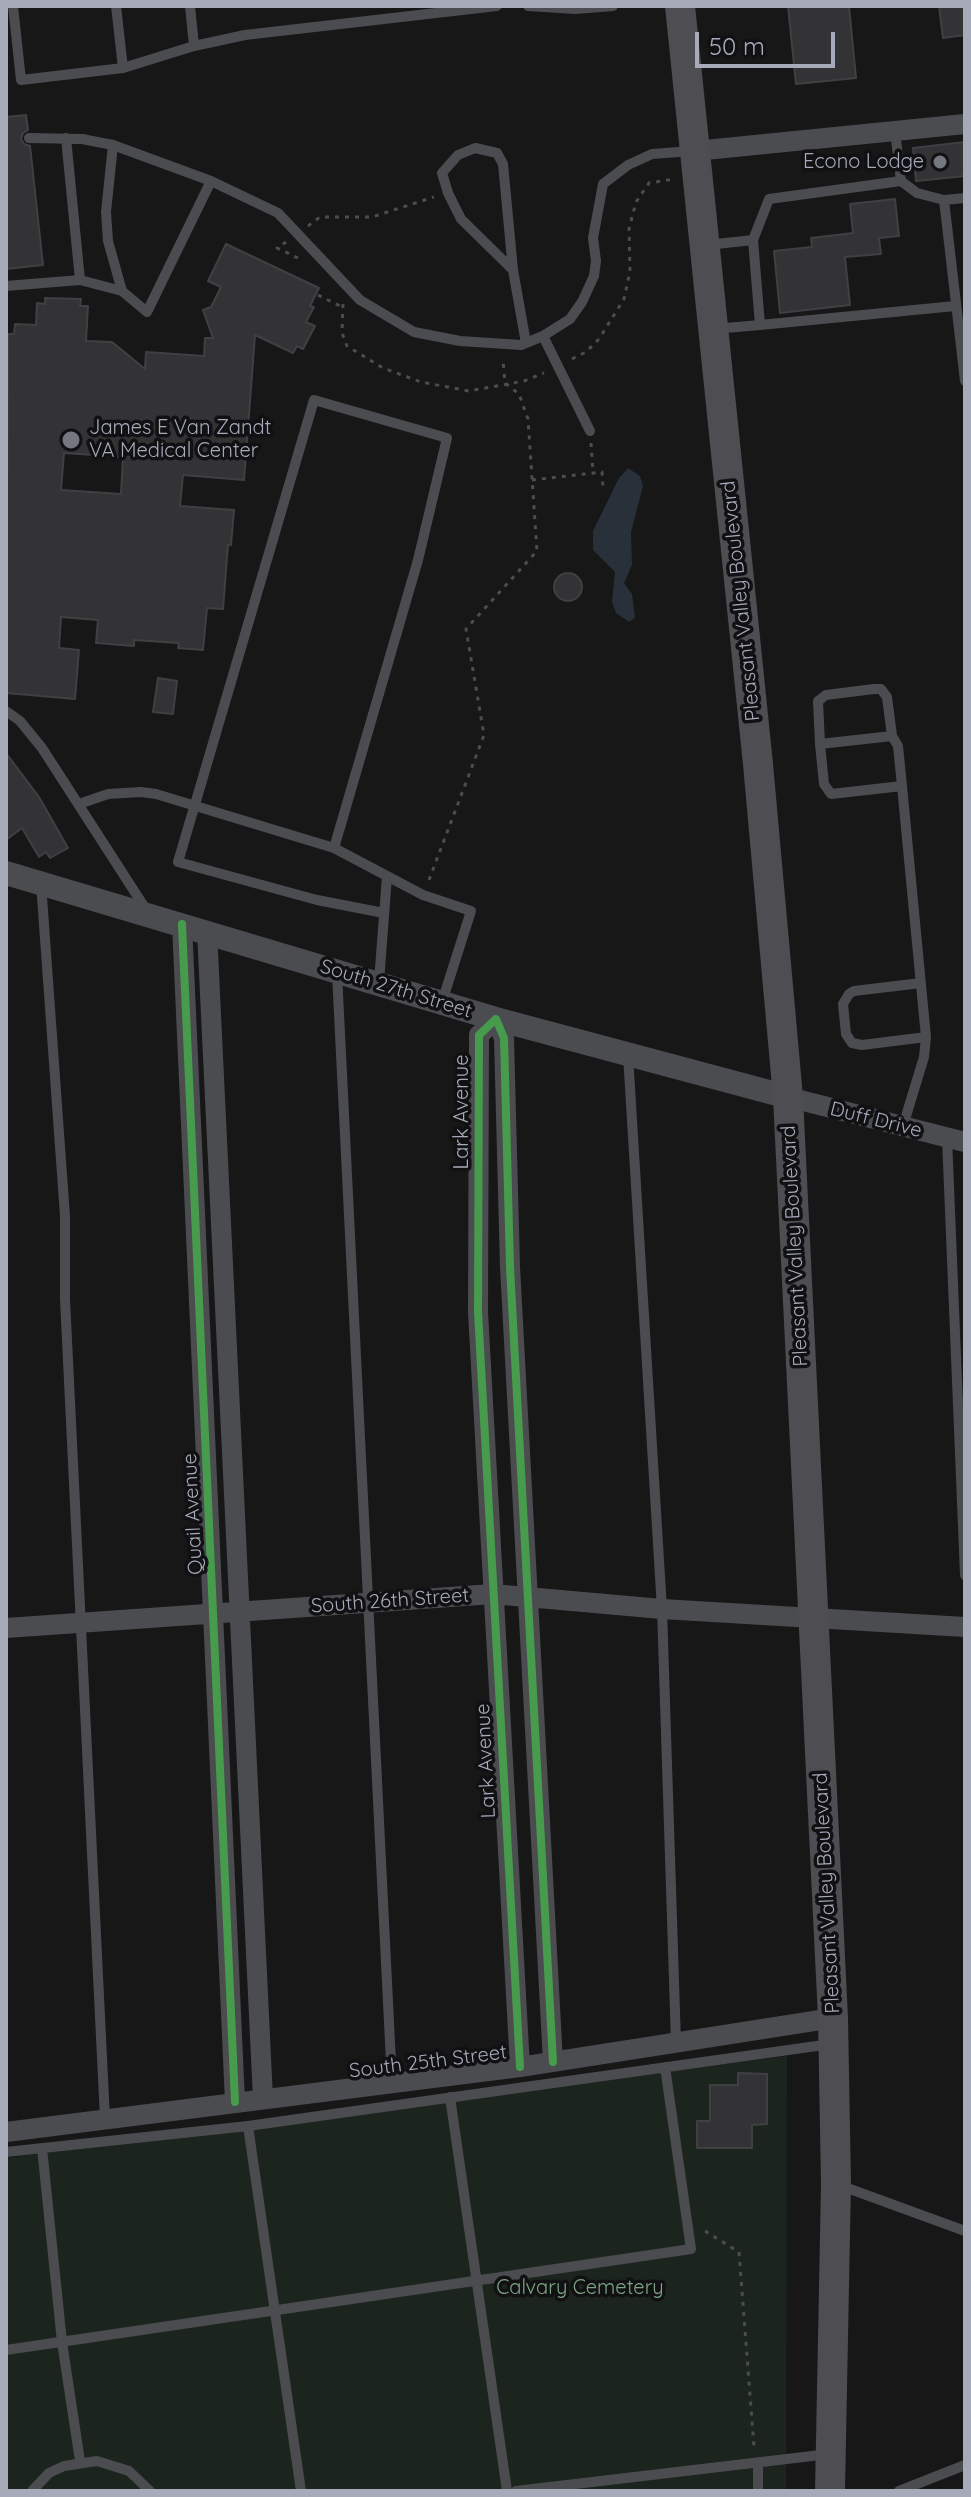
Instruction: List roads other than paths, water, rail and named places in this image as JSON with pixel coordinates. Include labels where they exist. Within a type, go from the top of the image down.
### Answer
[{"type":"main road","name":"Pleasant Valley Boulevard","points":[[680,6],[758,764],[788,1097],[833,2031],[836,2184],[830,2491]]},
{"type":"street","points":[[697,164],[895,131],[965,124]]},
{"type":"street","name":"South 27th Street","points":[[6,873],[496,1019],[788,1097]]},
{"type":"street","name":"Quail Avenue","points":[[182,924],[235,2102]]},
{"type":"street","points":[[207,931],[263,2099]]},
{"type":"street","points":[[496,1019],[504,1038],[510,1267],[553,2062]]},
{"type":"street","name":"Lark Avenue","points":[[496,1019],[479,1035],[478,1051],[478,1312],[520,2067]]},
{"type":"street","name":"Duff Drive","points":[[788,1097],[956,1139]]},
{"type":"street","points":[[203,1391],[230,1390]]},
{"type":"street","name":"South 26th Street","points":[[6,1628],[493,1594],[662,1609],[965,1627]]},
{"type":"street","points":[[222,1802],[250,1800]]},
{"type":"street","points":[[230,1995],[258,1994]]},
{"type":"street","name":"South 25th Street","points":[[6,2132],[520,2067],[676,2043],[833,2031]]},
{"type":"lane","points":[[13,6],[21,80],[123,68],[194,46],[245,35],[497,6]]},
{"type":"lane","points":[[116,6],[123,68]]},
{"type":"lane","points":[[190,6],[194,46]]},
{"type":"lane","points":[[528,6],[575,9],[613,6]]},
{"type":"lane","points":[[895,131],[901,181]]},
{"type":"lane","points":[[29,138],[66,138],[113,145],[211,181],[278,213],[360,300],[414,332],[460,341],[502,344],[526,343],[543,336],[570,319],[582,302],[594,276],[593,238],[603,184],[628,165],[652,154],[697,164]]},
{"type":"lane","points":[[66,138],[80,280]]},
{"type":"lane","points":[[113,145],[106,227],[122,291]]},
{"type":"lane","points":[[513,270],[461,219],[448,193],[442,173],[458,155],[475,148],[497,153],[503,164],[513,270],[526,343]]},
{"type":"lane","points":[[6,286],[80,280],[122,291],[147,312],[211,181]]},
{"type":"lane","points":[[760,325],[753,240],[769,199],[901,181],[917,193],[944,200],[965,198]]},
{"type":"lane","points":[[944,200],[965,381]]},
{"type":"lane","points":[[705,245],[753,240]]},
{"type":"lane","points":[[713,329],[955,306]]},
{"type":"lane","points":[[543,336],[590,431]]},
{"type":"lane","points":[[334,848],[418,560],[447,438],[314,400],[178,862],[317,900],[384,913]]},
{"type":"lane","points":[[902,786],[831,794],[824,784],[818,701],[826,695],[881,689],[887,697],[892,736],[898,746],[902,786],[921,983],[926,1037],[924,1057],[903,1126]]},
{"type":"lane","points":[[6,711],[20,721],[35,739],[149,914]]},
{"type":"lane","points":[[820,744],[892,736]]},
{"type":"lane","points":[[79,804],[108,794],[141,792],[194,805],[334,848],[423,895],[471,911],[442,1002]]},
{"type":"lane","points":[[379,984],[387,876]]},
{"type":"lane","points":[[41,882],[65,1216],[65,1299],[105,2119]]},
{"type":"lane","points":[[337,971],[392,2083]]},
{"type":"lane","points":[[921,983],[854,991],[844,999],[843,1004],[846,1034],[852,1043],[862,1045],[926,1037]]},
{"type":"lane","points":[[628,1055],[662,1609],[676,2043]]},
{"type":"lane","points":[[956,1139],[965,1575]]},
{"type":"lane","points":[[6,2152],[248,2126],[665,2067],[833,2031]]},
{"type":"lane","points":[[6,2350],[691,2249],[665,2067]]},
{"type":"lane","points":[[450,2097],[507,2491]]},
{"type":"lane","points":[[248,2126],[301,2491]]},
{"type":"lane","points":[[42,2148],[62,2342],[80,2461]]},
{"type":"lane","points":[[836,2184],[965,2231]]},
{"type":"lane","points":[[516,2491],[831,2454]]},
{"type":"lane","points":[[32,2491],[49,2473],[80,2461],[113,2464],[129,2471],[150,2491]]},
{"type":"lane","points":[[758,2464],[758,2491]]},
{"type":"lane","points":[[899,2491],[965,2465]]},
{"type":"place","name":"Econo Lodge","points":[[940,162]]},
{"type":"place","name":"James E Van Zandt VA Medical Center","points":[[71,440]]},
{"type":"park label","name":"Calvary Cemetery","points":[[580,2288]]}]
